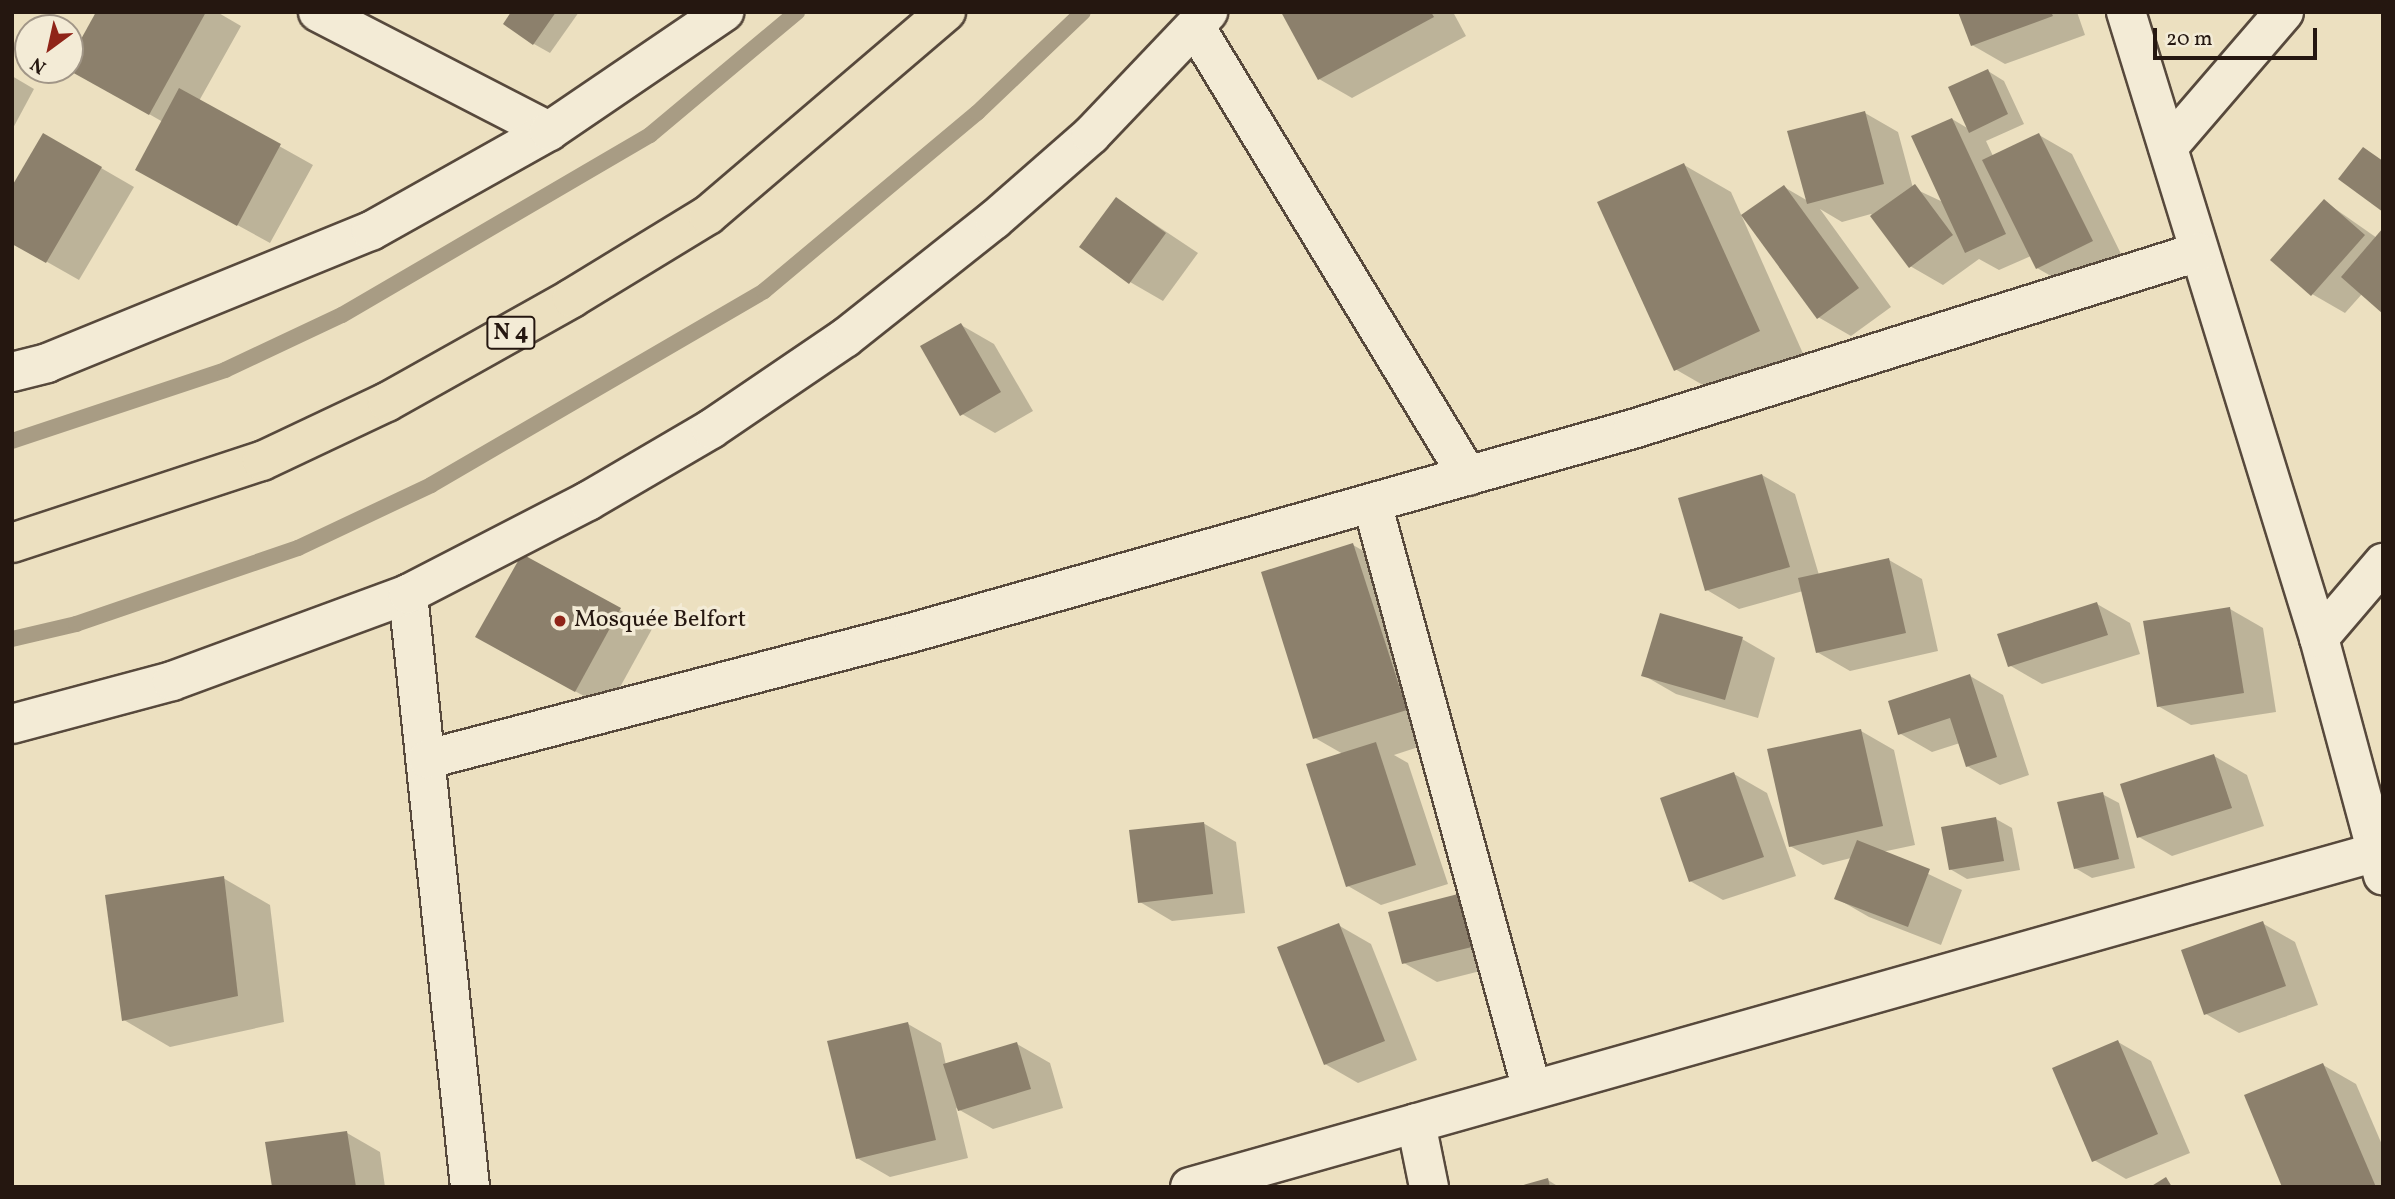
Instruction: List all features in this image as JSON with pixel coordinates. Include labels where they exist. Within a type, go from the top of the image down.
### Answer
[{"type":"highway","name":"N 4","points":[[12,543],[262,461],[387,402],[572,298],[708,215],[946,12]]},
{"type":"street","points":[[318,12],[550,131]]},
{"type":"street","points":[[24,361],[371,231],[550,131],[724,12]]},
{"type":"street","points":[[1190,1187],[1532,1090],[2379,864],[2319,638],[2126,12]]},
{"type":"street","points":[[2168,147],[2284,12]]},
{"type":"street","points":[[12,724],[172,681],[408,594],[600,494],[711,429],[845,338],[994,220],[1091,135],[1202,20],[1468,476]]},
{"type":"street","points":[[428,759],[914,632],[1468,476],[2198,252]]},
{"type":"street","points":[[1373,503],[1532,1090]]},
{"type":"street","points":[[2319,638],[2383,563]]},
{"type":"street","points":[[408,594],[428,759],[470,1187]]},
{"type":"street","points":[[1416,1123],[1429,1187]]},
{"type":"building","points":[[96,12],[206,12],[149,115],[84,79],[84,34]]},
{"type":"building","points":[[511,12],[556,12],[533,45],[503,24]]},
{"type":"building","points":[[1281,12],[1431,12],[1434,17],[1318,80]]},
{"type":"building","points":[[1958,12],[2051,12],[2053,16],[1971,46]]},
{"type":"building","points":[[1988,69],[2008,114],[1969,133],[1948,87]]},
{"type":"building","points":[[179,88],[281,144],[237,226],[135,170]]},
{"type":"building","points":[[1865,111],[1884,184],[1807,204],[1787,131]]},
{"type":"building","points":[[1952,118],[2006,234],[1965,253],[1911,136]]},
{"type":"building","points":[[43,133],[102,167],[46,263],[12,244],[12,186]]},
{"type":"building","points":[[2039,133],[2093,241],[2036,269],[1982,160]]},
{"type":"building","points":[[2363,147],[2383,161],[2383,212],[2338,179]]},
{"type":"building","points":[[1684,163],[1760,331],[1674,371],[1597,202]]},
{"type":"building","points":[[1915,184],[1953,235],[1909,268],[1870,216]]},
{"type":"building","points":[[1784,185],[1859,288],[1817,319],[1741,215]]},
{"type":"building","points":[[1116,197],[1166,233],[1129,284],[1079,247]]},
{"type":"building","points":[[2324,199],[2365,235],[2311,296],[2270,260]]},
{"type":"building","points":[[2383,228],[2383,314],[2341,277]]},
{"type":"building","points":[[961,323],[1001,392],[960,416],[920,346]]},
{"type":"building","points":[[1762,474],[1790,567],[1705,591],[1678,498]]},
{"type":"building","points":[[1353,543],[1407,710],[1313,739],[1261,572]]},
{"type":"building","points":[[522,554],[621,608],[575,692],[475,637]]},
{"type":"building","points":[[1889,558],[1906,633],[1816,653],[1798,578]]},
{"type":"building","points":[[2097,602],[2108,635],[2008,667],[1997,634]]},
{"type":"building","points":[[2230,607],[2244,693],[2157,707],[2143,621]]},
{"type":"building","points":[[1660,613],[1743,637],[1725,700],[1641,676]]},
{"type":"building","points":[[1970,674],[1997,757],[1966,767],[1950,718],[1898,735],[1888,701]]},
{"type":"building","points":[[1861,729],[1883,826],[1789,847],[1767,749]]},
{"type":"building","points":[[1376,742],[1416,865],[1346,887],[1306,764]]},
{"type":"building","points":[[2214,754],[2232,808],[2137,838],[2120,784]]},
{"type":"building","points":[[1734,772],[1764,857],[1689,882],[1660,798]]},
{"type":"building","points":[[2103,792],[2119,859],[2074,869],[2057,802]]},
{"type":"building","points":[[1996,817],[2004,861],[1949,870],[1941,827]]},
{"type":"building","points":[[1204,822],[1213,894],[1138,903],[1129,830]]},
{"type":"building","points":[[1857,840],[1930,869],[1908,927],[1834,899]]},
{"type":"building","points":[[224,876],[238,996],[122,1021],[105,895]]},
{"type":"building","points":[[1458,894],[1472,947],[1402,964],[1388,912]]},
{"type":"building","points":[[2263,921],[2286,986],[2204,1015],[2181,950]]},
{"type":"building","points":[[1339,923],[1385,1041],[1324,1065],[1277,947]]},
{"type":"building","points":[[908,1022],[936,1140],[856,1159],[827,1041]]},
{"type":"building","points":[[2118,1040],[2158,1134],[2092,1162],[2052,1068]]},
{"type":"building","points":[[1017,1042],[1031,1089],[958,1111],[943,1064]]},
{"type":"building","points":[[2323,1063],[2376,1187],[2282,1187],[2244,1095]]},
{"type":"building","points":[[347,1131],[356,1187],[272,1187],[265,1142]]},
{"type":"building","points":[[2166,1177],[2172,1187],[2150,1187]]},
{"type":"building","points":[[1548,1178],[1550,1187],[1520,1187],[1520,1186]]},
{"type":"waterway","points":[[12,441],[225,370],[342,315],[650,135],[797,12]]},
{"type":"waterway","points":[[12,639],[76,624],[298,548],[431,485],[764,291],[977,113],[1083,12]]},
{"type":"place","name":"Mosquée Belfort","points":[[560,621]]}]
